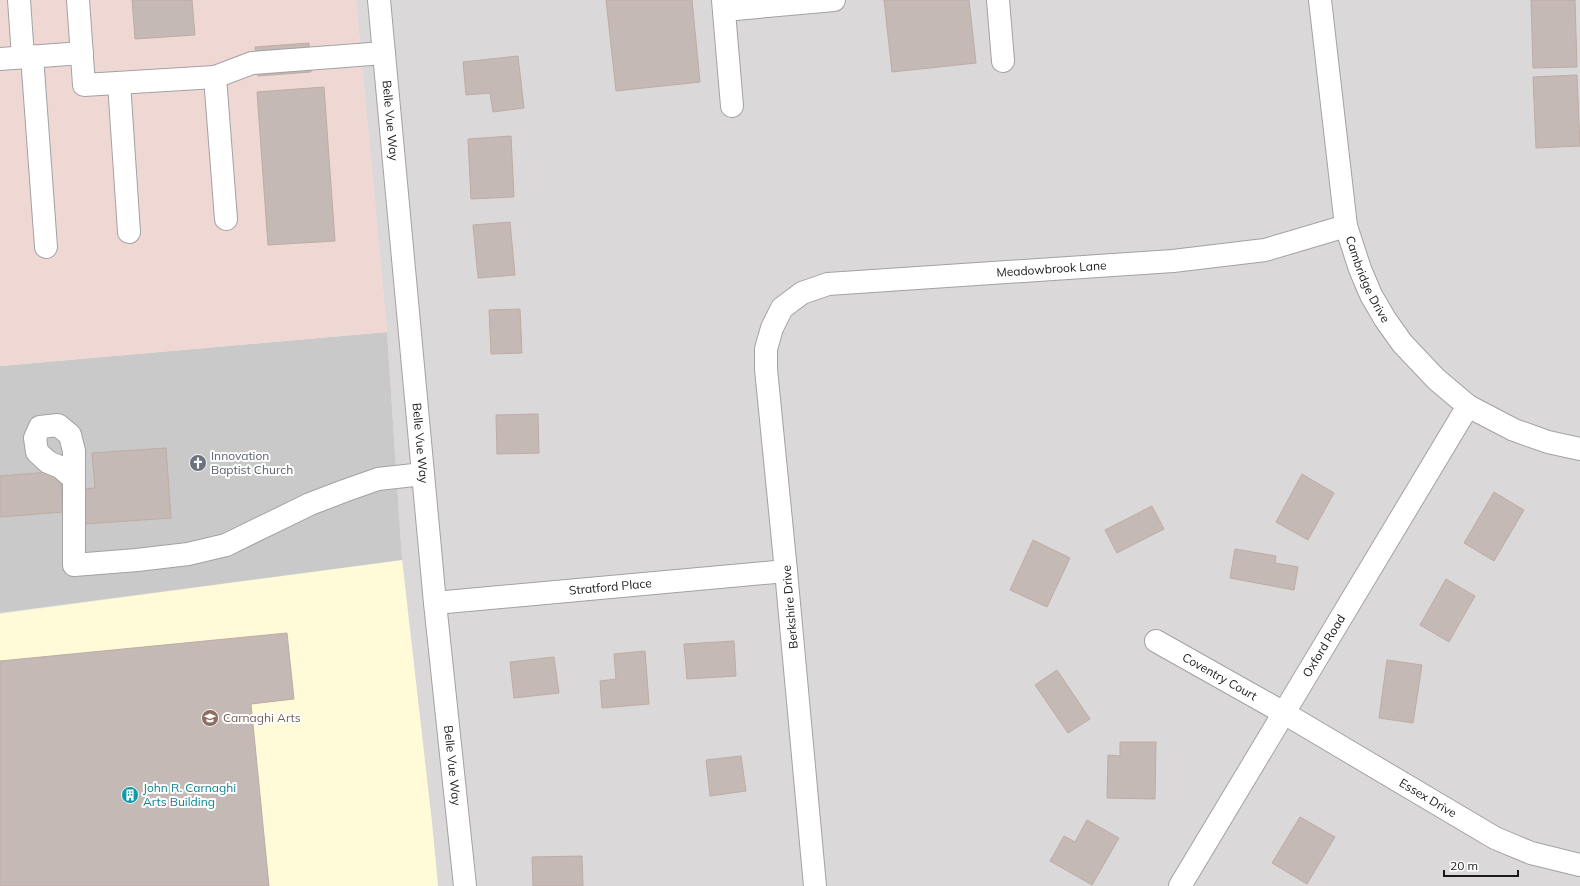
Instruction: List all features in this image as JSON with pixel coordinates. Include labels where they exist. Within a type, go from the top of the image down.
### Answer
[{"type":"street","points":[[19,0],[28,57],[46,247]]},
{"type":"street","points":[[78,0],[84,85],[215,77],[252,63],[384,54]]},
{"type":"street","name":"Belle Vue Way","points":[[379,0],[435,603],[465,886]]},
{"type":"street","points":[[732,106],[723,5],[834,0]]},
{"type":"street","points":[[998,0],[1002,61]]},
{"type":"street","name":"Cambridge Drive","points":[[1320,0],[1346,226],[1360,269],[1371,294],[1385,319],[1402,343],[1436,379],[1468,406],[1521,432],[1548,442],[1580,449]]},
{"type":"street","points":[[0,59],[82,53]]},
{"type":"street","points":[[215,77],[226,219]]},
{"type":"street","points":[[119,83],[129,232]]},
{"type":"street","name":"Meadowbrook Lane","points":[[772,328],[782,308],[802,293],[828,284],[1173,261],[1265,250],[1346,226]]},
{"type":"street","name":"Berkshire Drive","points":[[772,328],[766,349],[766,369],[815,886]]},
{"type":"street","name":"Oxford Road","points":[[1180,886],[1468,406]]},
{"type":"street","points":[[74,479],[74,565],[130,561],[188,554],[226,545],[310,504],[344,491],[378,479],[423,474]]},
{"type":"street","name":"Stratford Place","points":[[435,603],[786,571]]},
{"type":"street","name":"Coventry Court","points":[[1156,641],[1284,712]]},
{"type":"street","name":"Essex Drive","points":[[1284,712],[1495,838],[1531,853],[1580,865]]},
{"type":"shaded area","points":[[0,0],[356,0],[387,332],[0,366]]},
{"type":"shaded area","points":[[356,0],[1580,0],[1580,886],[438,886],[402,560],[387,332]]},
{"type":"shaded area","name":"Innovation Baptist Church","points":[[387,332],[402,560],[0,613],[0,366]]},
{"type":"shaded area","name":"Carnaghi Arts","points":[[402,560],[438,886],[0,886],[0,614]]},
{"type":"building","points":[[132,0],[192,0],[195,35],[135,39]]},
{"type":"building","points":[[606,0],[692,0],[700,82],[616,91]]},
{"type":"building","points":[[884,0],[969,0],[976,63],[892,72]]},
{"type":"building","points":[[1531,0],[1575,0],[1577,67],[1533,68]]},
{"type":"building","points":[[309,43],[311,72],[258,76],[255,47]]},
{"type":"building","points":[[518,56],[524,108],[493,112],[490,93],[466,95],[463,62]]},
{"type":"building","points":[[1577,75],[1580,146],[1536,148],[1533,77]]},
{"type":"building","points":[[324,87],[335,241],[268,245],[257,92]]},
{"type":"building","points":[[511,136],[514,197],[471,199],[468,139]]},
{"type":"building","points":[[510,222],[515,275],[478,278],[473,225]]},
{"type":"building","points":[[520,309],[522,353],[491,354],[489,310]]},
{"type":"building","points":[[538,414],[539,453],[497,454],[496,415]]},
{"type":"building","points":[[166,448],[171,518],[84,524],[82,489],[95,488],[92,453]]},
{"type":"building","points":[[60,471],[63,512],[0,517],[0,476]]},
{"type":"building","points":[[1302,474],[1334,493],[1308,540],[1276,522]]},
{"type":"building","points":[[1494,492],[1524,510],[1494,561],[1464,543]]},
{"type":"building","points":[[1152,506],[1164,529],[1117,553],[1105,530]]},
{"type":"building","points":[[1033,540],[1070,558],[1047,607],[1010,590]]},
{"type":"building","points":[[1235,549],[1276,556],[1275,563],[1298,567],[1294,590],[1230,578]]},
{"type":"building","points":[[1446,579],[1475,596],[1449,642],[1420,625]]},
{"type":"building","name":"John R. Carnaghi Arts Building","points":[[287,633],[294,699],[251,704],[269,886],[0,886],[0,661]]},
{"type":"building","points":[[734,641],[736,676],[687,679],[684,644]]},
{"type":"building","points":[[645,651],[649,704],[602,708],[600,681],[616,679],[614,654]]},
{"type":"building","points":[[554,657],[559,693],[514,698],[510,662]]},
{"type":"building","points":[[1387,660],[1422,665],[1413,723],[1379,718]]},
{"type":"building","points":[[1057,670],[1090,719],[1068,733],[1035,685]]},
{"type":"building","points":[[1120,742],[1156,742],[1155,799],[1107,798],[1108,755],[1120,756]]},
{"type":"building","points":[[741,756],[746,791],[710,796],[706,760]]},
{"type":"building","points":[[1300,817],[1335,837],[1307,884],[1272,863]]},
{"type":"building","points":[[1087,820],[1119,838],[1092,885],[1050,861],[1064,836],[1075,842]]},
{"type":"building","points":[[582,856],[583,886],[533,886],[532,857]]},
{"type":"place","name":"Innovation Baptist Church","points":[[198,463]]},
{"type":"place","name":"Carnaghi Arts","points":[[210,718]]},
{"type":"place","name":"John R. Carnaghi Arts Building","points":[[130,795]]}]
